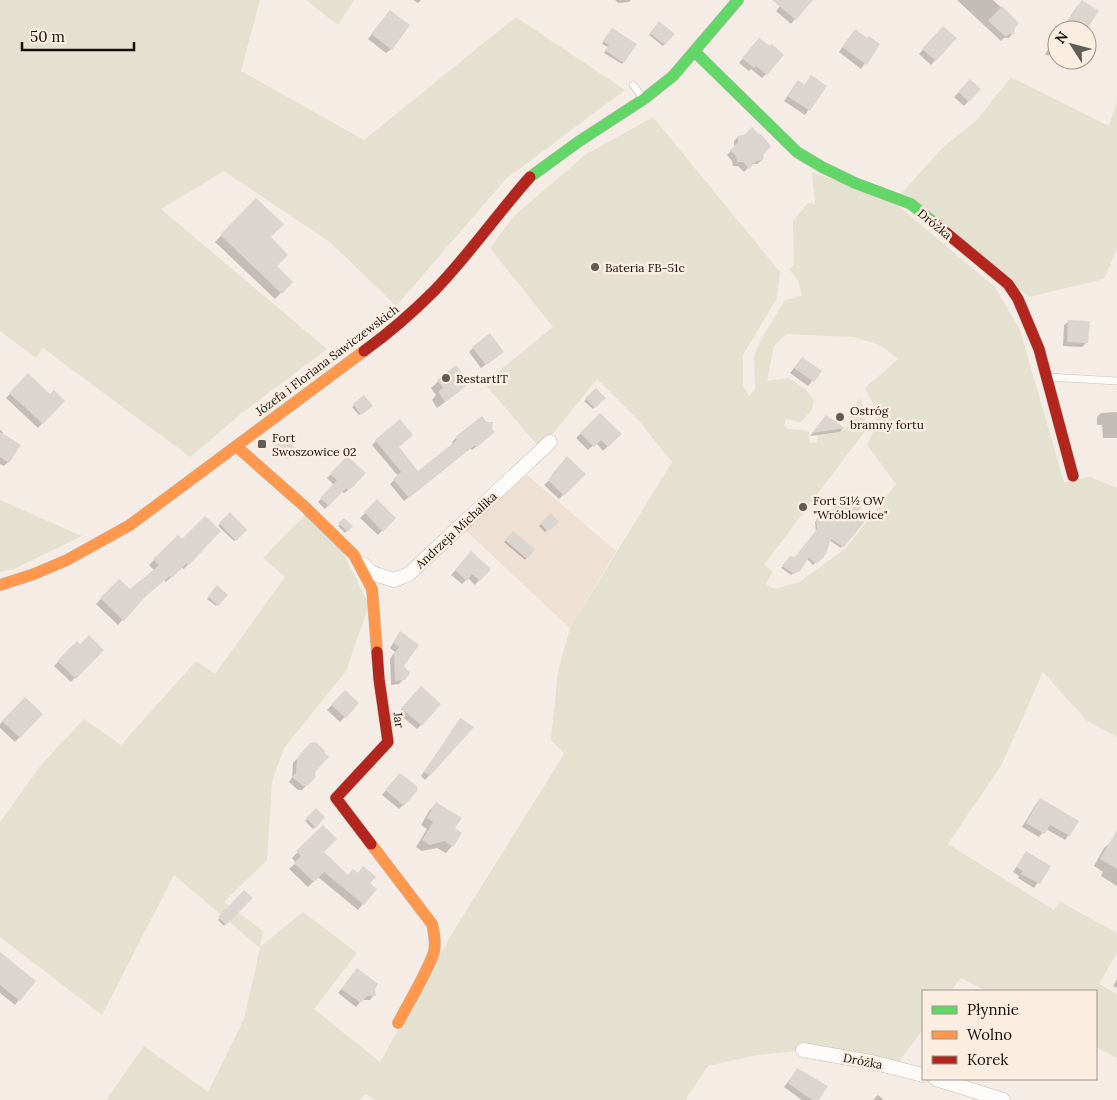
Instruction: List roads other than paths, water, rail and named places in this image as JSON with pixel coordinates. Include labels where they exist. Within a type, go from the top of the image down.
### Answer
[{"type":"street","name":"Józefa i Floriana Sawiczewskich","points":[[0,585],[22,580],[97,546],[154,507],[384,336],[434,291],[532,175],[578,142],[644,100],[673,76],[738,0]]},
{"type":"street","name":"Dróżka","points":[[695,52],[797,152],[838,175],[912,204],[1008,284],[1018,298],[1039,349],[1074,476]]},
{"type":"street","name":"Andrzeja Michalika","points":[[354,555],[372,573],[394,580],[409,574],[550,442]]},
{"type":"street","name":"Jar","points":[[236,446],[304,506],[354,555],[372,589],[379,679],[388,742],[336,798],[432,924],[435,938],[434,951],[398,1023]]},
{"type":"street","name":"Dróżka","points":[[803,1050],[871,1062],[922,1075]]},
{"type":"street","points":[[939,1080],[1003,1100]]},
{"type":"lane","points":[[633,85],[644,100]]},
{"type":"lane","points":[[1046,376],[1117,381]]},
{"type":"place","name":"Bateria FB-51c","points":[[595,267]]},
{"type":"place","name":"RestartIT","points":[[446,378]]},
{"type":"place","name":"Ostróg bramny fortu","points":[[840,417]]},
{"type":"place","name":"Fort Swoszowice 02","points":[[262,444]]},
{"type":"place","name":"Fort 51½ OW \"Wróblowice\"","points":[[803,507]]}]
